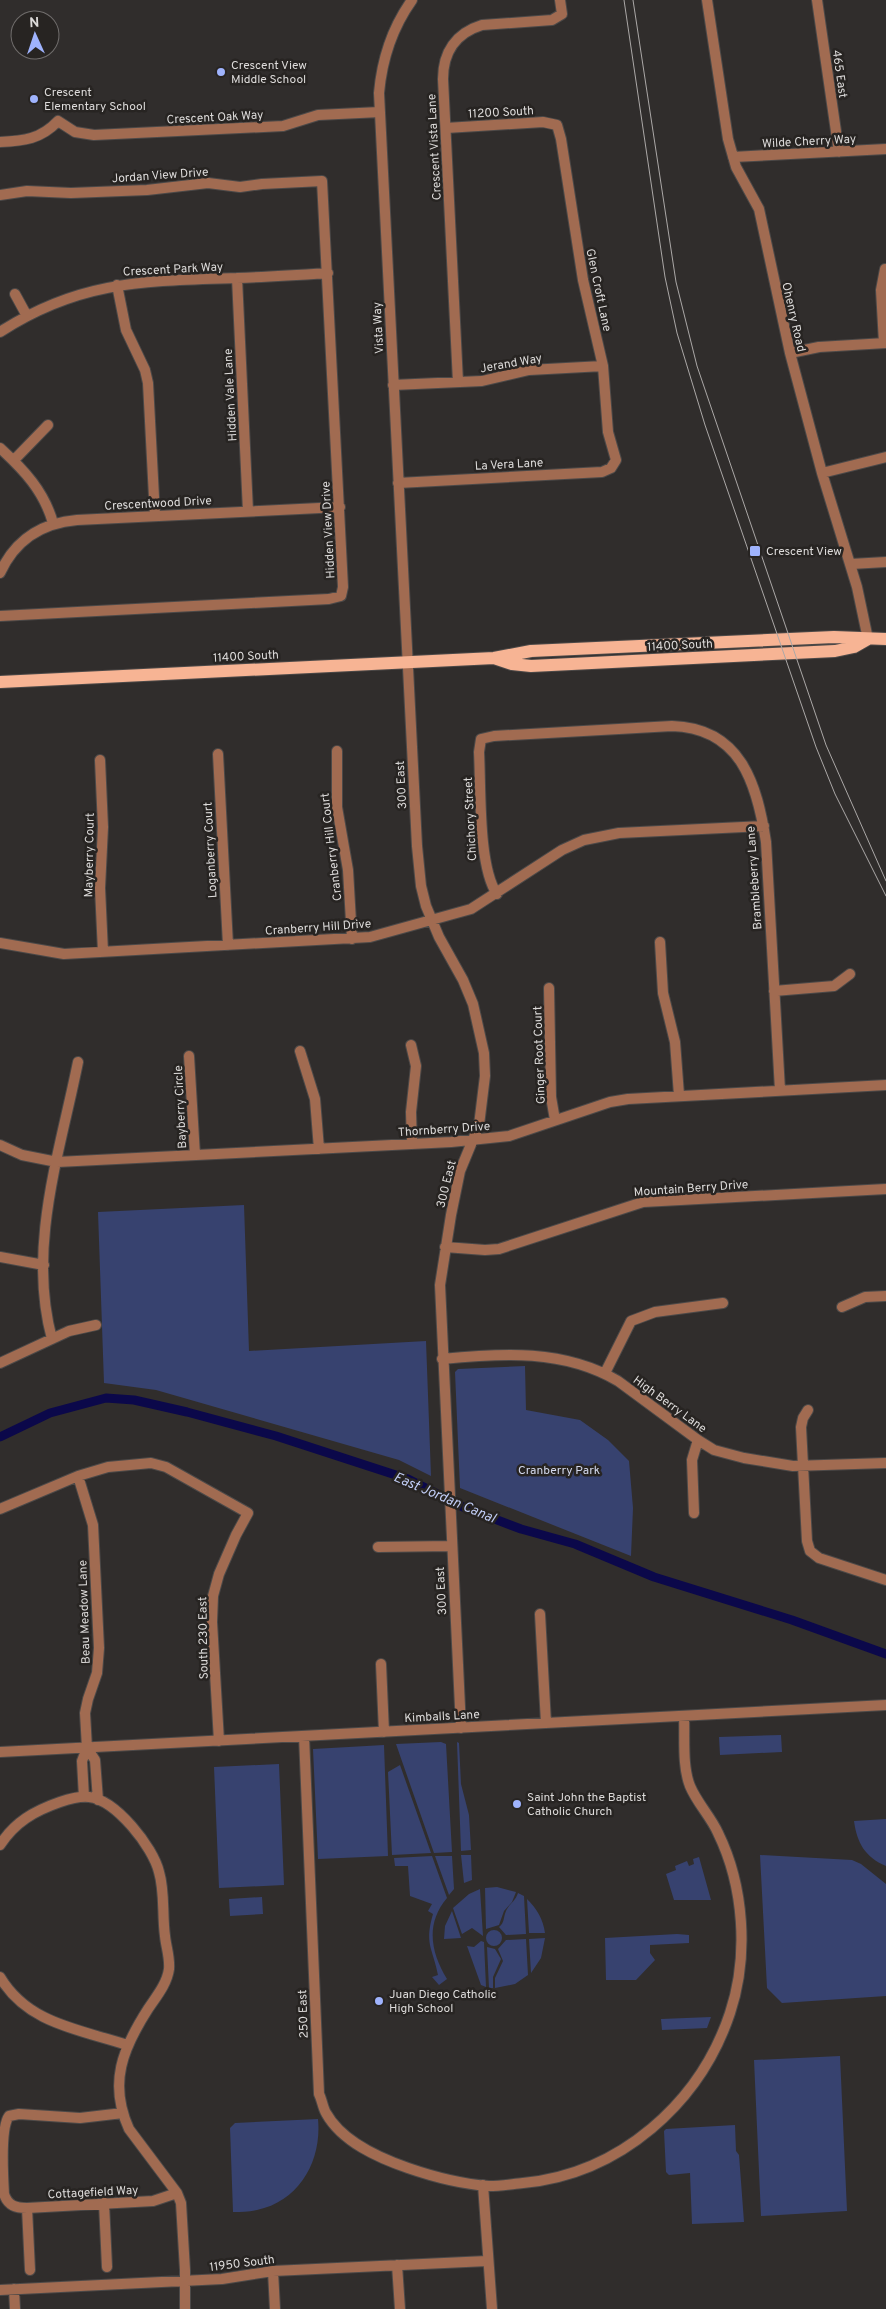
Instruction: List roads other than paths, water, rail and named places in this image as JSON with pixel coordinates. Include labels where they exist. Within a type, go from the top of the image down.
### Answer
[{"type":"main road","name":"11400 South","points":[[0,682],[494,658],[531,651],[834,637],[886,638]]},
{"type":"street","name":"Vista Way","points":[[407,662],[380,81],[385,57],[398,22],[412,0]]},
{"type":"street","name":"Crescent Vista Lane","points":[[458,382],[443,69],[448,50],[454,42],[471,28],[482,25],[552,20],[562,14],[560,0]]},
{"type":"street","name":"Ohenry Road","points":[[707,0],[726,130],[733,157],[759,209],[790,353],[822,473],[851,564],[863,609],[868,639]]},
{"type":"street","name":"465 East","points":[[817,0],[839,152]]},
{"type":"street","name":"Crescent Oak Way","points":[[0,142],[36,138],[49,131],[58,122],[74,132],[94,135],[283,126],[318,115],[380,112]]},
{"type":"street","name":"11200 South","points":[[446,128],[543,122],[557,125]]},
{"type":"street","name":"Glen Croft Lane","points":[[557,125],[562,139],[583,280],[603,366],[606,424],[616,460]]},
{"type":"street","name":"Wilde Cherry Way","points":[[733,157],[886,149]]},
{"type":"street","name":"Jordan View Drive","points":[[0,195],[27,191],[71,193],[147,190],[190,184],[220,184],[240,187],[322,181]]},
{"type":"street","name":"Hidden View Drive","points":[[0,616],[335,598],[341,596],[344,587],[322,181]]},
{"type":"street","points":[[790,353],[819,346],[885,343],[881,290],[885,269]]},
{"type":"street","name":"Crescent Park Way","points":[[0,332],[27,316],[80,294],[117,285],[161,280],[237,278],[328,272]]},
{"type":"street","name":"Hidden Vale Lane","points":[[237,278],[248,511]]},
{"type":"street","points":[[117,285],[126,330],[145,370],[148,383],[155,516]]},
{"type":"street","points":[[15,294],[27,316]]},
{"type":"street","name":"Jerand Way","points":[[393,385],[492,380],[529,370],[603,366]]},
{"type":"street","points":[[14,460],[48,425]]},
{"type":"street","points":[[0,448],[14,460],[43,496],[53,523]]},
{"type":"street","points":[[822,473],[886,457]]},
{"type":"street","name":"La Vera Lane","points":[[398,483],[602,472],[611,468],[616,460]]},
{"type":"street","name":"Crescentwood Drive","points":[[0,572],[18,545],[40,528],[53,523],[340,507]]},
{"type":"street","points":[[851,564],[886,562]]},
{"type":"street","name":"300 East","points":[[407,662],[418,865],[421,886],[431,920],[474,1004],[484,1053],[485,1076],[479,1125],[460,1171],[445,1247],[440,1284],[448,1492],[461,1728]]},
{"type":"street","name":"Brambleberry Lane","points":[[481,740],[494,736],[672,726],[701,730],[721,741],[741,761],[758,799],[764,826],[780,1090]]},
{"type":"street","name":"Chichory Street","points":[[481,740],[479,752],[484,859],[490,884],[497,894]]},
{"type":"street","name":"Cranberry Hill Court","points":[[337,751],[337,801],[348,870],[352,939]]},
{"type":"street","name":"Loganberry Court","points":[[218,754],[228,945]]},
{"type":"street","name":"Mayberry Court","points":[[100,760],[103,827],[100,888],[104,952]]},
{"type":"street","name":"Cranberry Hill Drive","points":[[0,943],[58,954],[370,937],[471,910],[562,850],[595,837],[619,833],[764,826]]},
{"type":"street","points":[[660,942],[663,993],[675,1042],[679,1096]]},
{"type":"street","points":[[774,991],[834,986],[850,974]]},
{"type":"street","name":"Ginger Root Court","points":[[549,988],[551,1097],[555,1120]]},
{"type":"street","points":[[411,1045],[416,1066],[410,1112],[412,1144]]},
{"type":"street","points":[[300,1051],[315,1099],[319,1149]]},
{"type":"street","name":"Bayberry Circle","points":[[189,1056],[195,1155]]},
{"type":"street","points":[[52,1339],[47,1314],[43,1234],[78,1062]]},
{"type":"street","name":"Thornberry Drive","points":[[0,1145],[22,1155],[57,1162],[473,1140],[509,1136],[619,1100],[886,1085]]},
{"type":"street","name":"Mountain Berry Drive","points":[[445,1247],[485,1250],[499,1249],[643,1202],[886,1189]]},
{"type":"street","points":[[0,1257],[44,1265]]},
{"type":"street","points":[[842,1307],[865,1297],[886,1296]]},
{"type":"street","points":[[605,1373],[631,1321],[655,1312],[723,1303]]},
{"type":"street","points":[[0,1363],[77,1328],[96,1325]]},
{"type":"street","name":"High Berry Lane","points":[[442,1359],[530,1355],[565,1360],[605,1373],[714,1450],[744,1458],[803,1467],[886,1464]]},
{"type":"street","points":[[808,1410],[803,1418],[802,1427],[803,1467],[808,1544],[812,1554],[886,1580]]},
{"type":"street","points":[[694,1513],[692,1460],[698,1440]]},
{"type":"street","name":"South 230 East","points":[[78,1476],[108,1467],[151,1462],[166,1468],[248,1513],[236,1534],[219,1574],[213,1596],[212,1622],[219,1740]]},
{"type":"street","points":[[0,1509],[78,1476]]},
{"type":"street","name":"Beau Meadow Lane","points":[[78,1476],[93,1525],[100,1648],[97,1672],[85,1713],[87,1748],[82,1761],[91,1798]]},
{"type":"street","points":[[378,1547],[451,1546]]},
{"type":"street","points":[[540,1614],[546,1723]]},
{"type":"street","points":[[381,1664],[384,1732]]},
{"type":"street","name":"Kimballs Lane","points":[[0,1752],[886,1705]]},
{"type":"street","name":"250 East","points":[[304,1736],[319,2094],[325,2112],[348,2138],[388,2161],[442,2180],[483,2185],[537,2182],[598,2163],[628,2146],[668,2116],[693,2088],[712,2056],[730,2013],[736,1991],[740,1958],[741,1924],[736,1888],[727,1853],[718,1832],[690,1785],[687,1772],[684,1716]]},
{"type":"street","points":[[0,1845],[27,1816],[63,1801],[91,1798],[121,1815],[147,1845],[155,1859],[161,1881],[169,1970],[161,1989],[126,2045],[120,2069],[123,2113],[132,2134],[177,2193],[182,2208],[185,2309]]},
{"type":"street","points":[[0,1977],[16,1998],[40,2017],[62,2026],[126,2045]]},
{"type":"street","name":"Cottagefield Way","points":[[123,2113],[80,2118],[19,2114],[9,2116],[2,2126],[1,2136],[4,2194],[10,2204],[27,2208],[153,2201],[177,2193]]},
{"type":"street","points":[[483,2185],[487,2261],[492,2309]]},
{"type":"street","points":[[104,2203],[107,2267]]},
{"type":"street","points":[[27,2208],[30,2270]]},
{"type":"street","name":"11950 South","points":[[0,2290],[222,2279],[273,2271],[487,2261]]},
{"type":"street","points":[[397,2265],[400,2309]]},
{"type":"street","points":[[273,2271],[275,2309]]},
{"type":"street","points":[[14,2289],[15,2309]]},
{"type":"waterway","name":"East Jordan Canal","points":[[0,1437],[50,1413],[106,1398],[134,1400],[187,1412],[276,1436],[408,1479],[463,1507],[521,1529],[575,1544],[654,1577],[792,1620],[886,1654]]},
{"type":"tram line","points":[[624,0],[665,277],[677,333],[705,425],[816,747],[835,794],[886,896]]},
{"type":"tram line","points":[[633,0],[676,282],[697,366],[826,745],[886,881]]},
{"type":"place","name":"Crescent View Middle School","points":[[221,72]]},
{"type":"place","name":"Crescent Elementary School","points":[[34,99]]},
{"type":"place","name":"Crescent View","points":[[755,551]]},
{"type":"place","name":"Saint John the Baptist Catholic Church","points":[[517,1804]]},
{"type":"place","name":"Juan Diego Catholic High School","points":[[379,2001]]},
{"type":"park label","name":"Cranberry Park","points":[[559,1470]]}]
